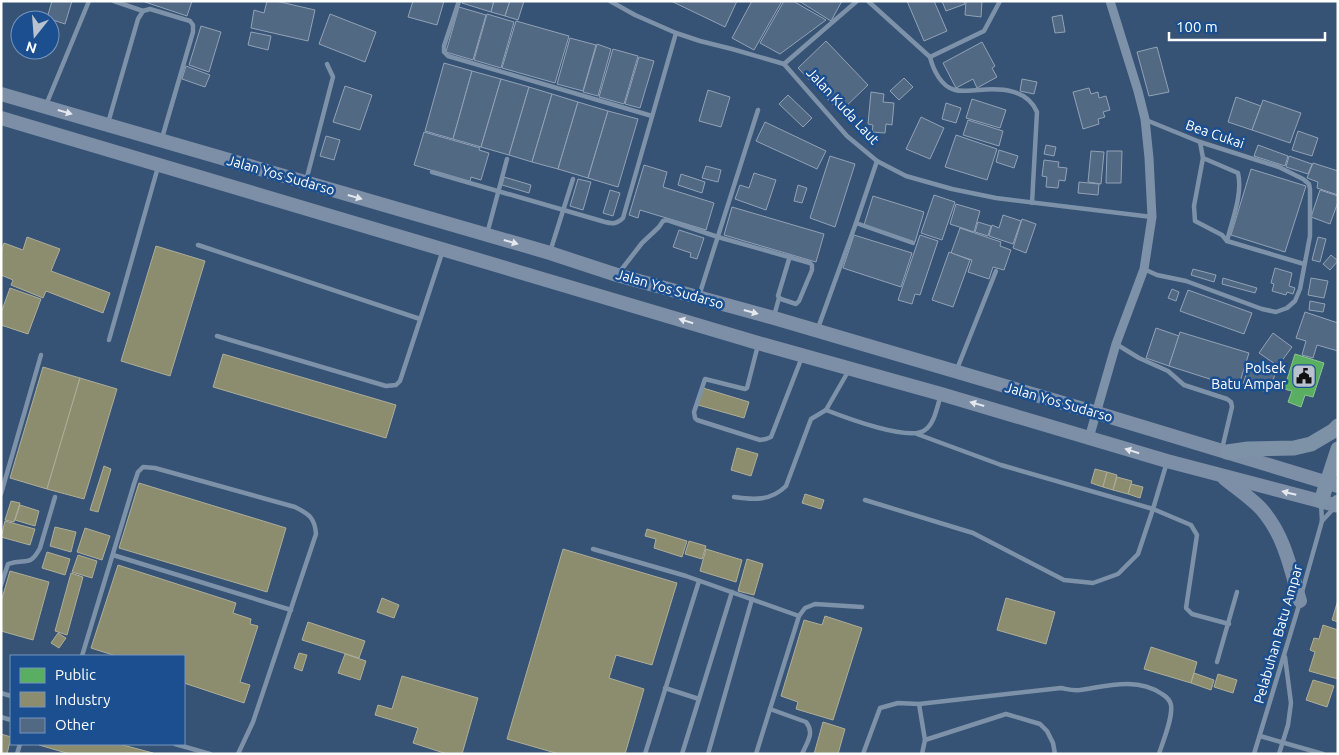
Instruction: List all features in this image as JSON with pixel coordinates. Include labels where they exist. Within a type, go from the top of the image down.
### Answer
[{"type":"highway","points":[[1225,451],[1294,448],[1311,444],[1338,426]]},
{"type":"highway","points":[[1321,502],[1332,484],[1338,449]]},
{"type":"main road","name":"Jalan Yos Sudarso","points":[[1,94],[487,235],[617,275],[774,318],[1332,484]]},
{"type":"main road","name":"Jalan Yos Sudarso","points":[[1,118],[758,343],[942,394],[1167,461],[1321,502],[1337,504]]},
{"type":"main road","points":[[1221,476],[1263,510],[1288,556],[1300,601]]},
{"type":"street","points":[[1089,438],[1116,344],[1144,269],[1152,217],[1145,120],[1133,72],[1110,1]]},
{"type":"lane","points":[[46,106],[89,1]]},
{"type":"lane","points":[[114,1],[143,11],[150,9],[190,22],[193,25],[193,32],[161,141]]},
{"type":"lane","points":[[459,1],[444,46],[444,52],[448,56],[652,116]]},
{"type":"lane","points":[[610,1],[635,15],[676,33],[784,64],[857,1]]},
{"type":"lane","points":[[868,1],[930,57],[934,70],[947,86],[955,90],[996,89],[1026,97],[1033,103],[1037,112],[1032,203]]},
{"type":"lane","points":[[930,57],[984,31],[1000,1]]},
{"type":"lane","points":[[108,124],[138,18],[143,11]]},
{"type":"lane","points":[[432,172],[614,224],[619,222],[623,218],[676,33]]},
{"type":"lane","points":[[305,182],[333,78],[327,64]]},
{"type":"lane","name":"Jalan Kuda Laut","points":[[784,64],[847,136],[877,161],[906,176],[952,189],[1032,203],[1152,217]]},
{"type":"lane","points":[[698,297],[758,110]]},
{"type":"lane","name":"Bea Cukai","points":[[1145,120],[1200,142],[1279,167],[1309,184],[1310,236],[1304,264]]},
{"type":"lane","points":[[1144,269],[1157,275],[1186,281],[1262,310],[1276,312],[1287,308],[1295,301],[1300,289],[1304,264],[1227,241],[1222,235],[1195,221],[1194,206],[1203,158],[1200,142]]},
{"type":"lane","points":[[1203,158],[1238,173],[1240,180],[1238,195],[1227,241]]},
{"type":"lane","points":[[487,235],[507,159]]},
{"type":"lane","points":[[817,332],[877,161]]},
{"type":"lane","points":[[109,340],[158,166]]},
{"type":"lane","points":[[550,254],[573,179]]},
{"type":"lane","points":[[617,275],[642,243],[663,221],[667,220],[718,237],[810,263],[812,270],[798,303],[794,304],[779,298]]},
{"type":"lane","points":[[856,223],[913,243]]},
{"type":"lane","points":[[198,245],[420,319]]},
{"type":"lane","points":[[217,336],[391,387],[396,386],[400,381],[444,249]]},
{"type":"lane","points":[[774,318],[779,298],[778,292],[790,256]]},
{"type":"lane","points":[[956,372],[996,271]]},
{"type":"lane","points":[[758,343],[747,388],[705,379],[694,412],[695,418],[760,440],[771,437],[802,355]]},
{"type":"lane","points":[[1116,344],[1139,358],[1168,370],[1184,385],[1231,402],[1232,407],[1225,451]]},
{"type":"lane","points":[[1,494],[41,355]]},
{"type":"lane","points":[[734,497],[765,499],[778,494],[786,486],[811,419],[826,410],[850,369]]},
{"type":"lane","points":[[917,434],[925,430],[931,423],[942,394]]},
{"type":"lane","points":[[826,410],[870,426],[917,434],[1001,465],[1153,509],[1191,525],[1197,535],[1186,608],[1192,614],[1229,624]]},
{"type":"lane","points":[[865,500],[973,533],[1064,580],[1093,583],[1118,574],[1138,554],[1167,461]]},
{"type":"lane","points":[[82,655],[134,484],[138,472],[143,468],[155,468],[295,507],[308,513],[313,518],[316,534],[253,722],[238,754]]},
{"type":"lane","points":[[1,585],[8,564],[33,560],[55,497]]},
{"type":"lane","name":"Pelabuhan Batu Ampar","points":[[1254,754],[1322,521],[1321,502]]},
{"type":"lane","name":"Pelabuhan Batu Ampar","points":[[1322,521],[1337,504]]},
{"type":"lane","points":[[594,549],[699,580],[799,616]]},
{"type":"lane","points":[[113,556],[291,610]]},
{"type":"lane","points":[[645,754],[699,580]]},
{"type":"lane","points":[[682,754],[732,592]]},
{"type":"lane","points":[[1217,662],[1237,592]]},
{"type":"lane","points":[[708,754],[752,599]]},
{"type":"lane","points":[[756,754],[799,616],[805,608],[815,604],[862,606]]},
{"type":"lane","points":[[1279,754],[1291,703],[1285,653]]},
{"type":"lane","points":[[863,754],[880,708],[898,703],[919,704],[1061,688],[1078,690],[1108,685],[1130,684],[1146,686],[1157,690],[1168,697],[1171,704],[1172,712],[1159,754]]},
{"type":"lane","points":[[665,688],[699,699]]},
{"type":"lane","points":[[919,704],[926,740],[922,754]]},
{"type":"lane","points":[[770,709],[806,722],[811,730],[811,735],[802,754]]},
{"type":"lane","points":[[926,740],[1006,714],[1040,724],[1047,731],[1053,743],[1055,754]]},
{"type":"lane","points":[[1260,736],[1323,754]]},
{"type":"lane","points":[[178,745],[210,754]]},
{"type":"building: Public","name":"Polsek Batu Ampar","points":[[1295,354],[1324,363],[1313,397],[1305,395],[1301,407],[1288,402],[1292,391],[1284,389]]},
{"type":"building: Industry","points":[[27,237],[60,249],[51,271],[110,293],[103,313],[46,291],[43,298],[11,285],[13,280],[1,275],[1,252],[4,243],[23,250]]},
{"type":"building: Industry","points":[[156,246],[205,261],[170,376],[121,361]]},
{"type":"building: Industry","points":[[10,288],[41,299],[28,334],[1,325],[1,313]]},
{"type":"building: Industry","points":[[223,354],[396,405],[386,438],[213,387]]},
{"type":"building: Industry","points":[[43,367],[80,378],[47,489],[10,478]]},
{"type":"building: Industry","points":[[80,378],[117,389],[84,499],[47,489]]},
{"type":"building: Industry","points":[[703,388],[749,402],[744,418],[698,405]]},
{"type":"building: Industry","points":[[737,448],[758,454],[751,476],[731,470]]},
{"type":"building: Industry","points":[[104,466],[111,469],[98,512],[90,510]]},
{"type":"building: Industry","points":[[1095,469],[1107,472],[1103,487],[1091,483]]},
{"type":"building: Industry","points":[[1107,472],[1117,475],[1113,490],[1103,487]]},
{"type":"building: Industry","points":[[1117,477],[1132,481],[1128,494],[1113,490]]},
{"type":"building: Industry","points":[[139,483],[286,528],[267,592],[119,548]]},
{"type":"building: Industry","points":[[1131,484],[1143,487],[1140,498],[1128,494]]},
{"type":"building: Industry","points":[[805,494],[824,500],[821,509],[802,503]]},
{"type":"building: Industry","points":[[11,501],[20,503],[14,522],[5,520]]},
{"type":"building: Industry","points":[[20,505],[39,511],[35,526],[15,520]]},
{"type":"building: Industry","points":[[5,521],[35,529],[30,545],[1,537]]},
{"type":"building: Industry","points":[[55,527],[76,532],[71,552],[50,546]]},
{"type":"building: Industry","points":[[85,528],[110,536],[102,560],[77,552]]},
{"type":"building: Industry","points":[[647,529],[687,541],[682,557],[654,548],[656,539],[645,536]]},
{"type":"building: Industry","points":[[689,541],[706,546],[702,559],[685,554]]},
{"type":"building: Industry","points":[[563,549],[677,583],[652,665],[616,655],[609,678],[644,689],[625,754],[559,754],[507,739]]},
{"type":"building: Industry","points":[[706,549],[742,560],[736,582],[700,571]]},
{"type":"building: Industry","points":[[47,552],[70,559],[65,575],[42,568]]},
{"type":"building: Industry","points":[[78,555],[97,561],[92,578],[72,572]]},
{"type":"building: Industry","points":[[747,559],[763,564],[754,595],[738,591]]},
{"type":"building: Industry","points":[[118,565],[236,603],[233,613],[251,619],[250,624],[258,626],[240,682],[250,685],[244,703],[185,683],[185,655],[113,655],[91,648]]},
{"type":"building: Industry","points":[[10,571],[49,582],[33,640],[1,631],[1,602]]},
{"type":"building: Industry","points":[[71,573],[83,577],[67,635],[55,631]]},
{"type":"building: Industry","points":[[382,598],[399,605],[394,618],[377,612]]},
{"type":"building: Industry","points":[[1006,598],[1055,612],[1046,644],[997,630]]},
{"type":"building: Industry","points":[[1338,600],[1338,622],[1332,620]]},
{"type":"building: Industry","points":[[825,616],[862,628],[833,720],[796,709],[798,702],[781,696],[804,620],[822,625]]},
{"type":"building: Industry","points":[[308,622],[365,641],[359,658],[302,640]]},
{"type":"building: Industry","points":[[1323,625],[1338,630],[1338,679],[1309,671],[1315,652],[1310,650],[1314,638],[1319,639]]},
{"type":"building: Industry","points":[[58,633],[66,638],[59,648],[51,643]]},
{"type":"building: Industry","points":[[1151,647],[1197,662],[1191,683],[1144,669]]},
{"type":"building: Industry","points":[[299,653],[307,655],[302,671],[294,668]]},
{"type":"building: Industry","points":[[345,654],[366,661],[360,680],[338,673]]},
{"type":"building: Industry","points":[[1194,673],[1214,680],[1211,690],[1191,683]]},
{"type":"building: Industry","points":[[1218,674],[1237,680],[1233,693],[1214,687]]},
{"type":"building: Industry","points":[[402,676],[478,698],[462,754],[447,754],[413,743],[418,728],[375,715],[378,705],[392,709]]},
{"type":"building: Industry","points":[[1313,680],[1334,686],[1327,707],[1306,700]]},
{"type":"building: Industry","points":[[823,722],[845,729],[838,754],[814,754]]},
{"type":"building: Industry","points":[[1,734],[10,737],[10,741],[7,754],[1,754]]},
{"type":"building: Industry","points":[[39,745],[123,745],[153,753],[70,754]]},
{"type":"building: Other","points":[[52,1],[72,1],[65,24],[60,22],[60,10],[49,10]]},
{"type":"building: Other","points":[[142,1],[192,1],[187,16]]},
{"type":"building: Other","points":[[267,1],[276,1],[315,10],[308,41],[251,28],[254,10],[264,13]]},
{"type":"building: Other","points":[[413,1],[444,1],[437,25],[408,17]]},
{"type":"building: Other","points":[[463,1],[494,1],[491,12],[462,3]]},
{"type":"building: Other","points":[[494,1],[510,1],[505,16],[491,12]]},
{"type":"building: Other","points":[[510,1],[524,1],[518,20],[505,16]]},
{"type":"building: Other","points":[[671,1],[737,1],[725,27]]},
{"type":"building: Other","points":[[752,1],[782,1],[754,50],[732,38]]},
{"type":"building: Other","points":[[784,1],[793,1],[826,20],[780,54],[760,43]]},
{"type":"building: Other","points":[[799,1],[842,1],[831,21]]},
{"type":"building: Other","points":[[907,1],[934,1],[947,31],[924,41]]},
{"type":"building: Other","points":[[942,1],[964,1],[965,4],[946,11]]},
{"type":"building: Other","points":[[966,1],[982,1],[981,17],[965,15]]},
{"type":"building: Other","points":[[459,7],[486,15],[473,60],[446,52]]},
{"type":"building: Other","points":[[330,14],[376,32],[365,62],[319,44]]},
{"type":"building: Other","points":[[487,14],[514,22],[501,68],[474,60]]},
{"type":"building: Other","points":[[1062,15],[1065,32],[1055,33],[1052,17]]},
{"type":"building: Other","points":[[516,21],[569,36],[555,83],[502,68]]},
{"type":"building: Other","points":[[201,26],[221,32],[209,72],[189,65]]},
{"type":"building: Other","points":[[251,32],[271,36],[268,50],[248,45]]},
{"type":"building: Other","points":[[570,38],[596,45],[583,91],[557,84]]},
{"type":"building: Other","points":[[826,41],[868,85],[840,112],[798,68]]},
{"type":"building: Other","points":[[982,42],[995,66],[992,68],[997,77],[977,88],[973,79],[956,88],[943,63]]},
{"type":"building: Other","points":[[597,44],[611,49],[598,96],[583,92]]},
{"type":"building: Other","points":[[1157,47],[1169,92],[1149,96],[1137,52]]},
{"type":"building: Other","points":[[613,49],[638,56],[624,104],[599,97]]},
{"type":"building: Other","points":[[639,57],[654,61],[640,108],[625,104]]},
{"type":"building: Other","points":[[444,63],[472,71],[453,139],[425,131]]},
{"type":"building: Other","points":[[186,66],[210,75],[205,87],[182,79]]},
{"type":"building: Other","points":[[472,71],[501,79],[481,147],[453,139]]},
{"type":"building: Other","points":[[904,78],[913,87],[899,100],[890,91]]},
{"type":"building: Other","points":[[501,79],[529,87],[509,155],[481,147]]},
{"type":"building: Other","points":[[1022,79],[1037,82],[1034,94],[1020,91]]},
{"type":"building: Other","points":[[345,86],[372,95],[360,130],[333,122]]},
{"type":"building: Other","points":[[529,87],[552,94],[532,162],[509,155]]},
{"type":"building: Other","points":[[1089,88],[1091,94],[1098,92],[1099,98],[1106,96],[1110,110],[1103,112],[1105,117],[1098,119],[1099,124],[1083,129],[1073,92]]},
{"type":"building: Other","points":[[708,90],[730,97],[721,127],[699,121]]},
{"type":"building: Other","points":[[871,92],[884,94],[883,102],[894,103],[892,125],[886,124],[885,133],[872,132],[873,125],[868,124]]},
{"type":"building: Other","points":[[552,94],[578,102],[558,169],[532,162]]},
{"type":"building: Other","points":[[788,95],[812,118],[803,127],[779,104]]},
{"type":"building: Other","points":[[1236,97],[1261,106],[1252,130],[1228,122]]},
{"type":"building: Other","points":[[972,99],[1006,110],[1000,128],[966,118]]},
{"type":"building: Other","points":[[1263,100],[1301,113],[1290,143],[1252,130]]},
{"type":"building: Other","points":[[578,102],[608,111],[588,178],[558,169]]},
{"type":"building: Other","points":[[946,103],[961,108],[956,123],[942,119]]},
{"type":"building: Other","points":[[608,111],[638,119],[618,187],[588,178]]},
{"type":"building: Other","points":[[921,117],[944,128],[930,159],[906,149]]},
{"type":"building: Other","points":[[968,120],[1003,131],[999,146],[963,135]]},
{"type":"building: Other","points":[[765,122],[826,151],[817,169],[756,141]]},
{"type":"building: Other","points":[[1298,131],[1318,138],[1312,156],[1292,150]]},
{"type":"building: Other","points":[[424,132],[480,148],[479,150],[489,153],[481,180],[471,177],[470,182],[414,165]]},
{"type":"building: Other","points":[[956,135],[997,149],[987,180],[945,167]]},
{"type":"building: Other","points":[[326,136],[340,140],[334,160],[320,156]]},
{"type":"building: Other","points":[[1046,145],[1056,147],[1054,156],[1044,154]]},
{"type":"building: Other","points":[[1258,145],[1288,156],[1285,166],[1254,156]]},
{"type":"building: Other","points":[[999,150],[1018,156],[1014,168],[996,162]]},
{"type":"building: Other","points":[[1091,151],[1104,152],[1101,184],[1088,182]]},
{"type":"building: Other","points":[[1107,151],[1122,151],[1121,183],[1106,183]]},
{"type":"building: Other","points":[[830,156],[855,164],[835,227],[810,218]]},
{"type":"building: Other","points":[[1289,156],[1312,164],[1308,174],[1286,167]]},
{"type":"building: Other","points":[[1044,160],[1059,162],[1058,167],[1067,168],[1065,181],[1059,180],[1058,188],[1046,187],[1047,177],[1042,176]]},
{"type":"building: Other","points":[[1313,163],[1338,171],[1338,195],[1317,188],[1318,182],[1307,178]]},
{"type":"building: Other","points":[[644,165],[667,172],[663,187],[714,203],[706,230],[640,210],[638,218],[629,215]]},
{"type":"building: Other","points":[[706,166],[721,170],[718,182],[702,178]]},
{"type":"building: Other","points":[[1251,169],[1306,186],[1285,252],[1231,235]]},
{"type":"building: Other","points":[[754,173],[776,180],[766,210],[735,199],[740,185],[749,188]]},
{"type":"building: Other","points":[[681,174],[705,182],[702,193],[678,185]]},
{"type":"building: Other","points":[[504,177],[531,185],[529,193],[502,185]]},
{"type":"building: Other","points":[[578,179],[591,182],[583,210],[570,206]]},
{"type":"building: Other","points":[[1079,182],[1099,184],[1098,195],[1078,193]]},
{"type":"building: Other","points":[[798,185],[807,188],[802,203],[794,201]]},
{"type":"building: Other","points":[[610,190],[620,193],[613,216],[603,213]]},
{"type":"building: Other","points":[[1320,190],[1338,196],[1338,202],[1330,224],[1311,217]]},
{"type":"building: Other","points":[[934,195],[955,202],[942,240],[921,233]]},
{"type":"building: Other","points":[[873,196],[924,212],[915,242],[864,225]]},
{"type":"building: Other","points":[[956,204],[980,211],[974,232],[950,224]]},
{"type":"building: Other","points":[[732,207],[824,234],[816,262],[724,235]]},
{"type":"building: Other","points":[[1003,215],[1021,221],[1013,244],[989,236],[992,225],[999,228]]},
{"type":"building: Other","points":[[1022,219],[1036,224],[1026,253],[1013,248]]},
{"type":"building: Other","points":[[978,222],[991,226],[988,236],[975,232]]},
{"type":"building: Other","points":[[960,228],[1001,242],[1000,246],[1011,250],[1004,270],[993,267],[989,279],[968,272],[972,260],[951,253]]},
{"type":"building: Other","points":[[679,230],[704,238],[697,259],[690,257],[691,253],[673,247]]},
{"type":"building: Other","points":[[854,235],[912,253],[901,287],[843,268]]},
{"type":"building: Other","points":[[920,235],[938,241],[920,295],[915,294],[912,304],[898,300]]},
{"type":"building: Other","points":[[1318,237],[1326,239],[1320,262],[1312,260]]},
{"type":"building: Other","points":[[949,252],[970,260],[953,307],[932,300]]},
{"type":"building: Other","points":[[1331,255],[1338,261],[1330,270],[1323,264]]},
{"type":"building: Other","points":[[1275,268],[1292,273],[1289,286],[1295,288],[1293,294],[1287,292],[1286,295],[1272,291],[1274,284],[1271,283]]},
{"type":"building: Other","points":[[1193,269],[1216,275],[1214,282],[1191,275]]},
{"type":"building: Other","points":[[1223,278],[1257,288],[1255,293],[1222,284]]},
{"type":"building: Other","points":[[1311,278],[1328,281],[1324,298],[1308,295]]},
{"type":"building: Other","points":[[1172,289],[1179,292],[1176,301],[1168,298]]},
{"type":"building: Other","points":[[1188,290],[1252,313],[1244,334],[1180,311]]},
{"type":"building: Other","points":[[1310,301],[1325,304],[1323,312],[1309,310]]},
{"type":"building: Other","points":[[1305,312],[1338,323],[1338,351],[1317,345],[1313,358],[1302,355],[1306,341],[1296,338]]},
{"type":"building: Other","points":[[1156,328],[1179,336],[1169,366],[1146,358]]},
{"type":"building: Other","points":[[1180,332],[1249,353],[1238,388],[1169,366]]},
{"type":"building: Other","points":[[1273,333],[1292,347],[1278,366],[1259,353]]},
{"type":"building: Other","points":[[1250,362],[1276,371],[1269,393],[1243,384]]},
{"type":"place","name":"Polsek Batu Ampar","points":[[1304,376]]}]
